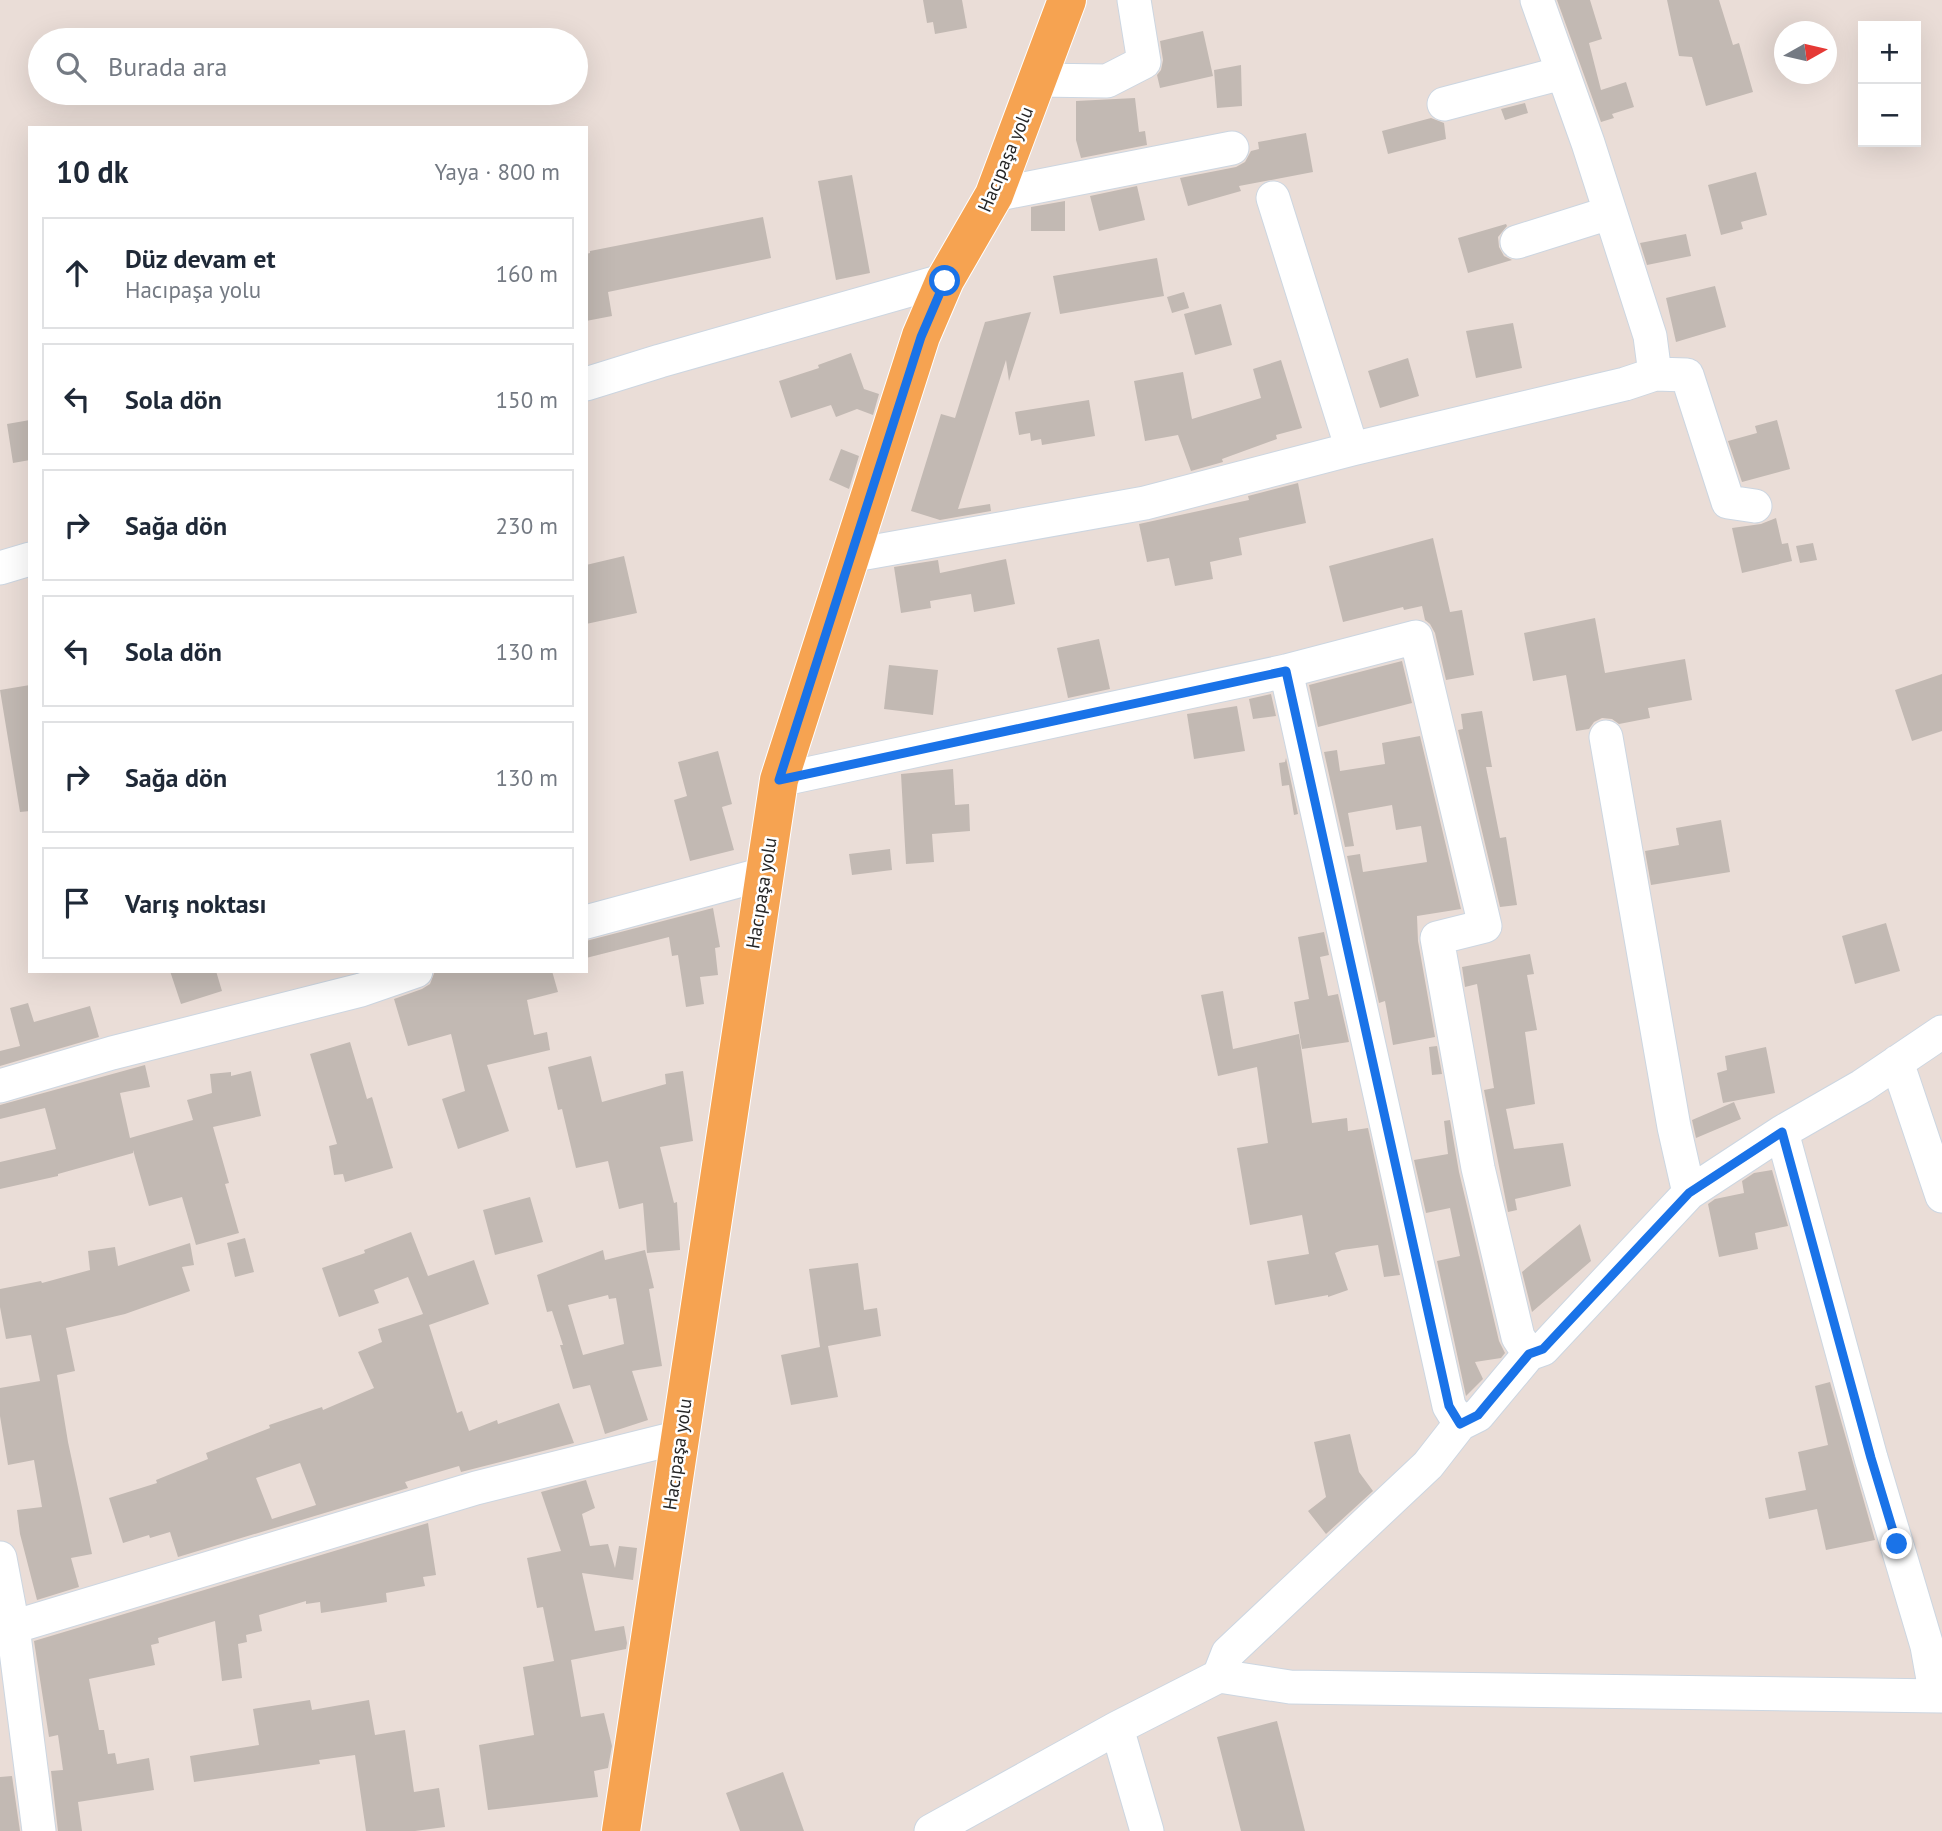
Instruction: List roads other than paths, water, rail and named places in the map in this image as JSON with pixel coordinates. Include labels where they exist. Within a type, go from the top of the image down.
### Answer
[{"type":"main road","name":"Hacıpaşa yolu","points":[[621,1831],[779,780],[921,337],[945,281],[994,195],[1067,0]]},
{"type":"street","points":[[1037,80],[1107,81],[1144,62],[1134,0]]},
{"type":"street","points":[[1537,0],[1588,143],[1650,336],[1655,374]]},
{"type":"street","points":[[1444,104],[1562,73]]},
{"type":"street","points":[[994,195],[1232,148]]},
{"type":"street","points":[[1273,198],[1352,449]]},
{"type":"street","points":[[1517,242],[1609,213]]},
{"type":"street","points":[[588,383],[660,360],[945,281]]},
{"type":"street","points":[[849,556],[1145,503],[1352,449],[1625,384],[1655,374],[1686,375],[1728,502],[1755,506]]},
{"type":"street","points":[[0,568],[28,560]]},
{"type":"street","points":[[779,780],[1286,671],[1416,637],[1485,926],[1437,938],[1478,1168],[1518,1337],[1529,1354]]},
{"type":"street","points":[[1286,671],[1449,1406],[1460,1424]]},
{"type":"street","points":[[1606,737],[1674,1127],[1689,1193]]},
{"type":"street","points":[[588,921],[764,874]]},
{"type":"street","points":[[0,1086],[112,1053],[361,990],[410,973]]},
{"type":"street","points":[[1219,1676],[1228,1653],[1428,1465],[1460,1424],[1478,1415],[1529,1354],[1543,1349],[1689,1193],[1782,1132],[1862,1086],[1942,1032]]},
{"type":"street","points":[[1896,1062],[1942,1196]]},
{"type":"street","points":[[931,1831],[1117,1728],[1219,1676],[1290,1687],[1939,1696],[1782,1132]]},
{"type":"street","points":[[13,1627],[476,1488],[680,1437]]},
{"type":"street","points":[[0,1558],[13,1627],[39,1831]]},
{"type":"street","points":[[1117,1728],[1147,1831]]}]
